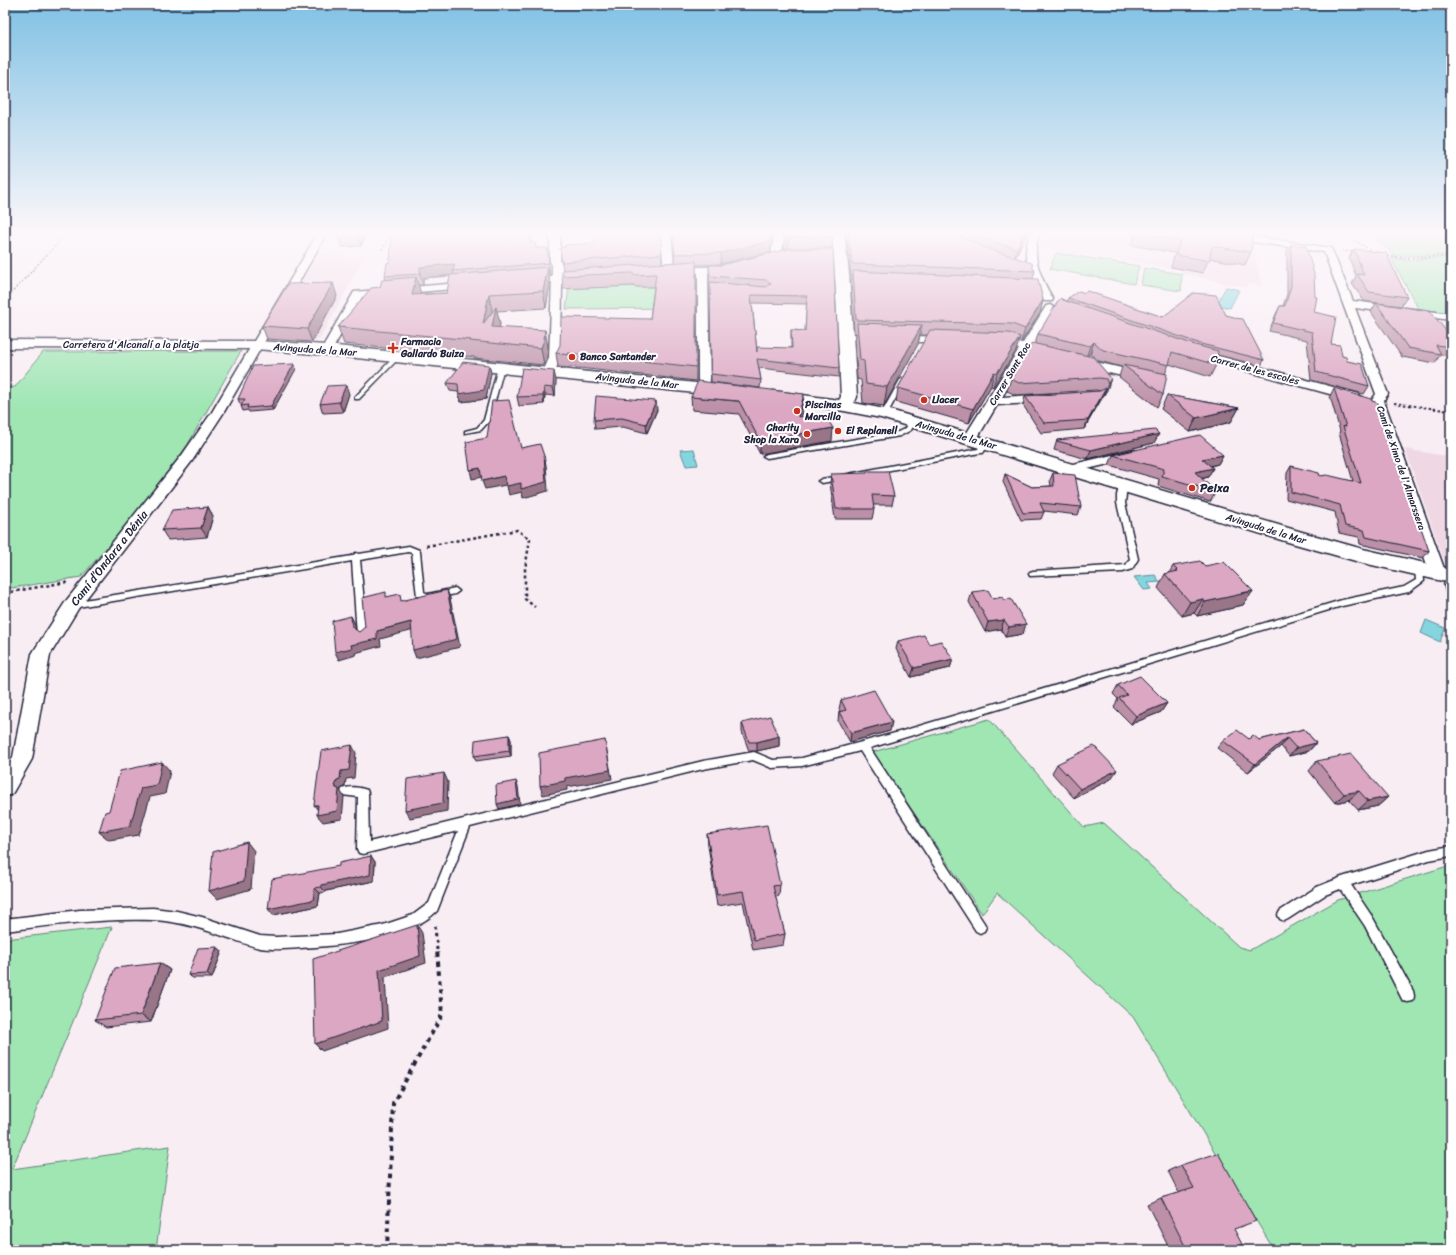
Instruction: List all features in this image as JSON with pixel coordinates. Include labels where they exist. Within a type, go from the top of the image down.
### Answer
[{"type":"main road","points":[[844,406],[849,397],[846,337],[846,292]]},
{"type":"main road","name":"Carretera d'Alcanalí a la platja","points":[[5,344],[256,345]]},
{"type":"main road","name":"Avinguda de la Mar","points":[[256,345],[326,350],[501,367],[746,393],[844,406],[884,414],[977,441],[1302,540],[1419,570],[1445,575]]},
{"type":"street","name":"Camí d’Ondara a Dénia","points":[[5,788],[22,759],[41,654],[91,578],[187,458],[218,412],[288,292]]},
{"type":"street","points":[[326,350],[358,294],[388,292]]},
{"type":"street","points":[[549,372],[555,358],[557,292]]},
{"type":"street","points":[[704,389],[708,292]]},
{"type":"street","name":"Carrer Sant Roc","points":[[977,441],[994,401],[1025,349],[1055,304],[1044,292]]},
{"type":"street","name":"Camí de Ximo de l'Almarssera","points":[[1343,292],[1382,394],[1378,402],[1445,575]]},
{"type":"street","points":[[1347,304],[1451,317]]},
{"type":"street","points":[[846,337],[924,343],[955,341]]},
{"type":"street","points":[[986,342],[1008,342],[1025,349],[1152,379]]},
{"type":"street","name":"Carrer de les escoles","points":[[1188,351],[1378,402]]},
{"type":"street","points":[[994,401],[1059,397]]},
{"type":"street","points":[[1070,469],[1148,450]]},
{"type":"lane","points":[[357,398],[397,357]]},
{"type":"lane","points":[[467,432],[479,429],[486,420],[501,367]]},
{"type":"lane","points":[[884,414],[907,374]]},
{"type":"lane","points":[[767,456],[900,434],[908,429],[912,422]]},
{"type":"lane","points":[[822,481],[980,451],[977,441]]},
{"type":"lane","points":[[1033,574],[1077,573],[1123,569],[1129,567],[1134,559],[1121,503],[1120,495],[1123,486]]},
{"type":"lane","points":[[72,605],[409,548],[416,552],[420,594],[428,597],[455,591]]},
{"type":"lane","points":[[356,556],[362,635]]},
{"type":"lane","points":[[346,792],[363,793],[363,850],[703,765],[754,756],[772,764],[802,762],[899,736],[1342,603],[1406,590],[1420,581],[1419,570]]},
{"type":"lane","points":[[863,746],[980,927]]},
{"type":"lane","points":[[5,925],[80,916],[153,914],[177,917],[202,923],[260,942],[276,943],[337,940],[383,931],[416,920],[433,907],[466,824]]},
{"type":"lane","points":[[1284,915],[1321,891],[1342,882],[1429,855],[1451,851]]},
{"type":"lane","points":[[1342,882],[1369,922],[1408,996]]},
{"type":"path","points":[[5,300],[13,292]]},
{"type":"path","points":[[1378,402],[1451,412]]},
{"type":"path","points":[[409,548],[517,530],[530,539],[523,572],[524,587],[525,599],[535,607]]},
{"type":"path","points":[[5,592],[91,578]]},
{"type":"path","points":[[386,1250],[393,1103],[442,1015],[433,907]]},
{"type":"shaded area","points":[[295,292],[346,292],[320,339],[312,342],[267,339]]},
{"type":"shaded area","points":[[1405,449],[1451,457],[1451,564],[1445,563]]},
{"type":"green space","points":[[568,292],[675,292],[683,308],[566,309]]},
{"type":"green space","points":[[1409,292],[1451,292],[1451,300],[1449,300],[1451,314],[1418,308]]},
{"type":"green space","points":[[241,351],[188,444],[149,499],[81,577],[5,589],[5,388],[15,387],[43,352]]},
{"type":"green space","points":[[989,719],[1084,827],[1104,823],[1239,947],[1250,950],[1338,900],[1451,865],[1451,1250],[1274,1250],[1133,1017],[997,893],[982,914],[873,752]]},
{"type":"green space","points":[[112,927],[12,1169],[170,1146],[156,1250],[5,1250],[5,939]]},
{"type":"water","points":[[1223,292],[1238,292],[1230,308],[1216,305]]},
{"type":"water","points":[[694,449],[698,465],[686,466],[680,450]]},
{"type":"water","points":[[1155,575],[1160,582],[1148,583],[1152,589],[1144,590],[1134,577]]},
{"type":"water","points":[[1426,620],[1445,628],[1440,642],[1421,633]]},
{"type":"building","points":[[283,292],[328,292],[307,329],[262,326]]},
{"type":"building","points":[[368,292],[413,292],[412,295],[447,293],[447,292],[533,292],[489,294],[483,324],[496,307],[492,327],[545,330],[541,348],[338,327]]},
{"type":"building","points":[[654,292],[696,292],[696,367],[556,353],[560,345],[561,317],[650,319]]},
{"type":"building","points":[[710,292],[835,292],[839,368],[757,359],[761,380],[711,374]],"holes":[[[751,295],[807,296],[805,331],[791,330],[792,348],[757,347],[757,352]]]},
{"type":"building","points":[[854,292],[1041,292],[1043,300],[1025,329],[1012,324],[856,320]]},
{"type":"building","points":[[1078,292],[1085,293],[1089,292],[1163,317],[1193,293],[1216,295],[1226,315],[1243,319],[1264,360],[1201,344],[1068,298]]},
{"type":"building","points":[[1289,292],[1315,292],[1315,297],[1317,297],[1314,312],[1336,317],[1331,344],[1340,345],[1342,356],[1346,357],[1347,361],[1362,364],[1369,386],[1316,372],[1312,332],[1273,323],[1280,306],[1285,306]]},
{"type":"building","points":[[1369,292],[1404,292],[1407,297]]},
{"type":"building","points":[[1061,298],[1063,300],[1195,345],[1218,351],[1216,365],[1172,352],[1169,365],[1103,350],[1094,342],[1090,346],[1038,334]]},
{"type":"building","points":[[1376,303],[1430,311],[1451,337],[1451,347],[1436,345],[1441,354],[1408,348]]},
{"type":"building","points":[[857,323],[922,325],[887,387],[866,384],[864,361],[860,360]]},
{"type":"building","points":[[930,330],[1009,333],[1020,337],[997,373],[994,372],[973,409],[898,388]]},
{"type":"building","points":[[1032,343],[1093,357],[1111,378],[1108,384],[1106,379],[1100,378],[1019,383],[1011,379]]},
{"type":"building","points":[[463,362],[489,365],[484,390],[459,394],[458,384],[447,383]]},
{"type":"building","points":[[294,364],[271,406],[247,408],[248,405],[241,406],[245,399],[238,399],[253,366]]},
{"type":"building","points":[[1123,365],[1167,374],[1163,395]]},
{"type":"building","points":[[522,368],[554,371],[553,388],[544,387],[543,396],[517,397]]},
{"type":"building","points":[[698,381],[804,394],[798,417],[824,414],[833,428],[760,441],[739,401],[691,397]]},
{"type":"building","points":[[346,385],[339,402],[320,404],[327,386]]},
{"type":"building","points":[[1106,388],[1088,420],[1044,423],[1025,396],[1100,391]]},
{"type":"building","points":[[1334,388],[1371,399],[1372,401],[1378,403],[1429,551],[1366,537],[1364,530],[1345,526],[1340,505],[1291,492],[1291,466],[1319,473],[1320,476],[1327,475],[1361,483],[1343,426],[1346,427]]},
{"type":"building","points":[[1167,395],[1200,401],[1239,408],[1196,418]]},
{"type":"building","points":[[596,396],[656,401],[646,424],[622,418],[594,420]]},
{"type":"building","points":[[509,400],[521,448],[540,444],[544,456],[546,482],[521,489],[521,483],[507,486],[504,476],[482,481],[480,468],[470,470],[466,442],[487,438],[492,401]]},
{"type":"building","points":[[1155,430],[1159,434],[1091,450],[1057,441],[1057,440]]},
{"type":"building","points":[[1200,435],[1223,455],[1202,459],[1213,468],[1195,472],[1216,492],[1162,476],[1164,469],[1113,455]]},
{"type":"building","points":[[867,471],[888,471],[894,496],[872,495],[874,509],[836,509],[831,474],[867,473]]},
{"type":"building","points":[[1053,473],[1075,475],[1081,507],[1040,503],[1044,512],[1023,513],[1005,474],[1032,487],[1054,486]]},
{"type":"building","points":[[208,507],[201,528],[162,530],[172,510]]},
{"type":"building","points":[[1200,561],[1205,566],[1224,562],[1253,591],[1205,602],[1203,599],[1190,602],[1165,574],[1178,571],[1173,566]]},
{"type":"building","points":[[447,590],[457,639],[413,650],[411,622],[377,631],[377,639],[351,645],[352,648],[335,652],[332,621],[351,616],[352,627],[359,632],[365,627],[362,598],[386,592],[386,597],[400,594],[401,601]]},
{"type":"building","points":[[988,590],[993,599],[1002,597],[1004,600],[1011,599],[1026,624],[1009,627],[1004,620],[988,622],[972,592]]},
{"type":"building","points":[[924,635],[929,644],[941,641],[953,659],[914,668],[898,641]]},
{"type":"building","points":[[1140,676],[1167,703],[1136,716],[1119,698],[1127,695],[1118,685]]},
{"type":"building","points":[[874,690],[892,722],[851,733],[839,712],[846,710],[841,700]]},
{"type":"building","points":[[770,716],[779,736],[757,742],[749,742],[742,723]]},
{"type":"building","points":[[1304,729],[1316,743],[1296,748],[1287,738],[1255,764],[1223,741],[1237,730],[1249,739],[1253,735],[1259,740]]},
{"type":"building","points":[[509,735],[509,751],[474,756],[475,740]]},
{"type":"building","points":[[605,740],[610,770],[565,778],[565,781],[540,786],[539,753]]},
{"type":"building","points":[[352,745],[349,770],[341,771],[340,779],[337,780],[335,784],[336,788],[339,789],[337,811],[317,815],[318,805],[314,805],[321,751]]},
{"type":"building","points":[[1094,746],[1117,770],[1080,789],[1057,764]]},
{"type":"building","points":[[1351,754],[1388,797],[1368,801],[1359,791],[1344,794],[1317,761]]},
{"type":"building","points":[[162,762],[157,785],[141,788],[130,826],[99,832],[105,812],[109,811],[120,771]]},
{"type":"building","points":[[444,773],[443,803],[405,810],[407,779]]},
{"type":"building","points":[[516,781],[518,799],[497,804],[496,785]]},
{"type":"building","points":[[767,825],[780,885],[773,886],[785,934],[754,940],[743,891],[717,895],[707,834]]},
{"type":"building","points":[[247,842],[244,881],[209,891],[213,852]]},
{"type":"building","points":[[371,856],[370,875],[321,885],[321,887],[315,888],[313,900],[268,909],[272,879],[339,866],[339,863]]},
{"type":"building","points":[[417,925],[420,956],[379,970],[382,1021],[315,1044],[313,959]]},
{"type":"building","points":[[217,947],[207,974],[188,975],[198,948]]},
{"type":"building","points":[[160,963],[141,1015],[95,1020],[115,968]]},
{"type":"building","points":[[1218,1153],[1256,1221],[1234,1229],[1245,1250],[1187,1250],[1161,1198],[1194,1188],[1181,1165]]},
{"type":"place","name":"Farmacia Gallardo Buiza","points":[[393,348]]},
{"type":"place","name":"Banco Santander","points":[[572,357]]},
{"type":"place","name":"Llacer","points":[[924,400]]},
{"type":"place","name":"Piscinas Marcilla","points":[[797,411]]},
{"type":"place","name":"El Replanell","points":[[838,431]]},
{"type":"place","name":"Charity Shop la Xara","points":[[807,434]]},
{"type":"place","name":"Peixa","points":[[1192,488]]}]
